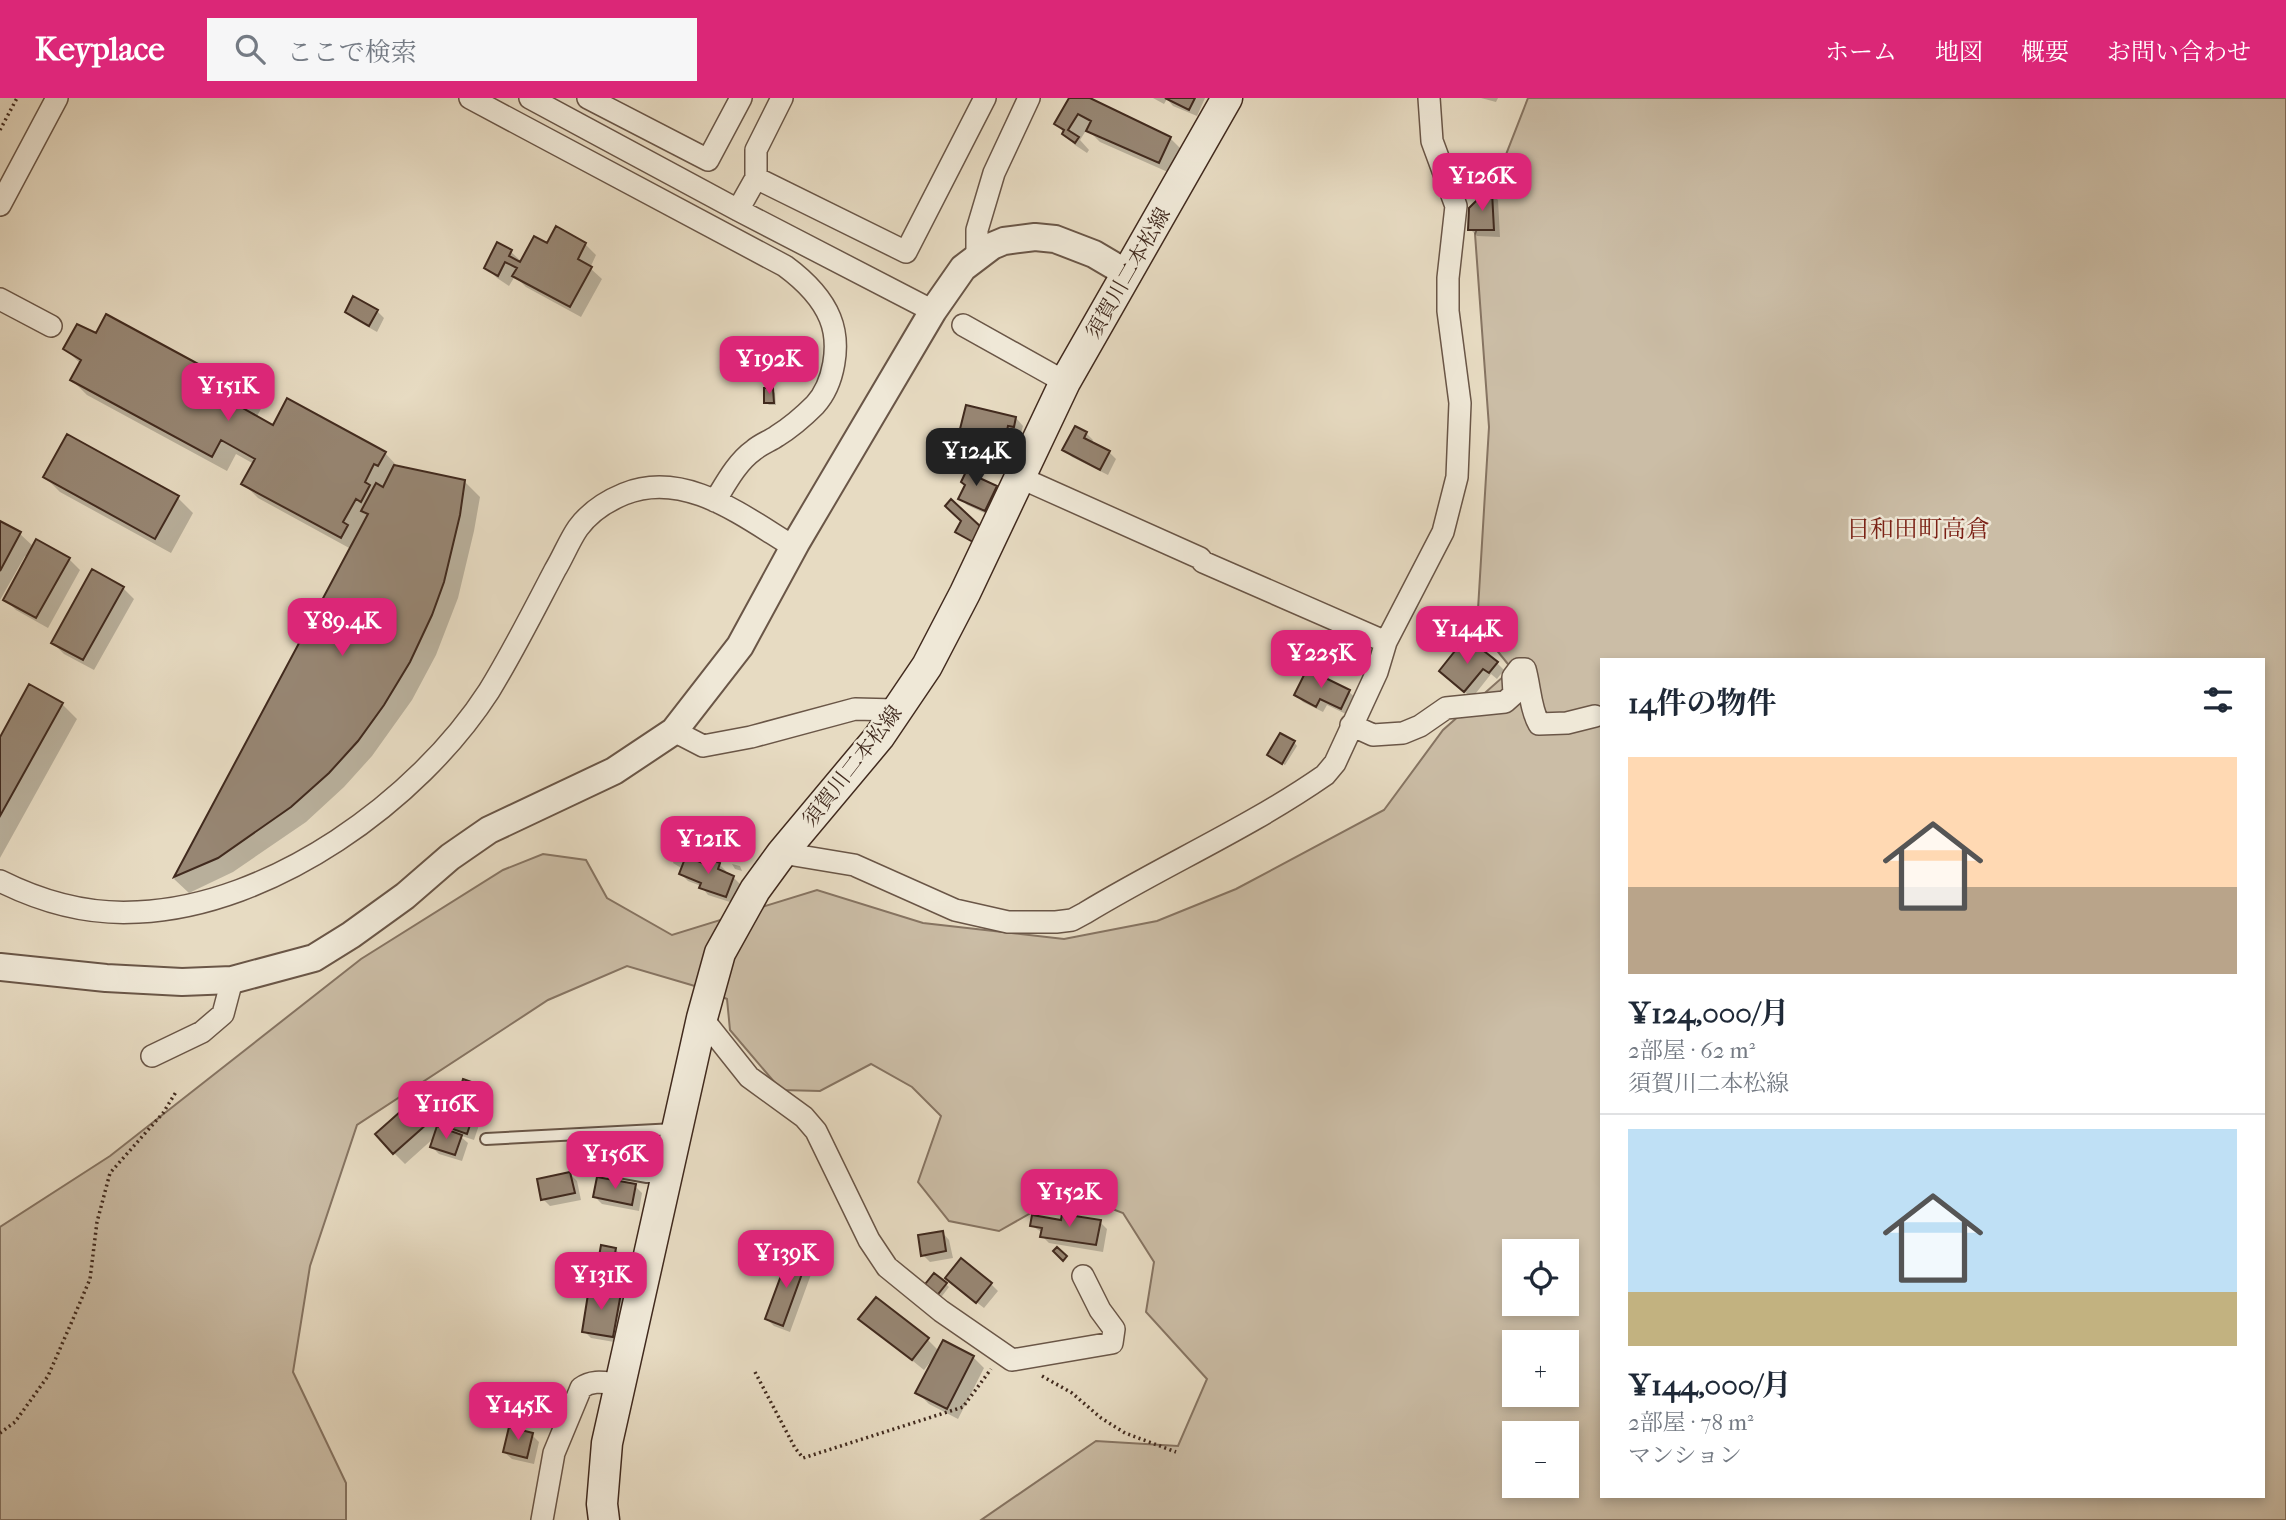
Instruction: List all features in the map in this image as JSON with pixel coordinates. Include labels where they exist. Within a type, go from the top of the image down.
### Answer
[{"type":"main road","name":"須賀川二本松線","points":[[604,1520],[602,1504],[607,1443],[619,1384],[702,1018],[720,953],[755,890],[782,853],[879,737],[927,666],[965,593],[1065,382],[1227,98]]},
{"type":"street","points":[[0,205],[57,98]]},
{"type":"street","points":[[470,98],[785,266],[802,279],[824,305],[831,320],[835,356],[826,389],[816,404],[799,419],[778,436],[754,449],[739,464],[715,501]]},
{"type":"street","points":[[530,98],[933,311]]},
{"type":"street","points":[[588,98],[708,160],[741,98]]},
{"type":"street","points":[[738,210],[756,178],[756,150],[782,98]]},
{"type":"street","points":[[756,178],[905,252],[985,98]]},
{"type":"street","points":[[977,257],[977,230],[994,173],[1029,98]]},
{"type":"street","points":[[782,853],[855,865],[955,910],[1008,922],[1072,920],[1194,853],[1325,775],[1335,763],[1377,672],[1386,642],[1443,531],[1457,477],[1460,403],[1448,311],[1448,278],[1456,206],[1432,141],[1429,98]]},
{"type":"street","points":[[0,967],[106,978],[182,982],[232,980],[314,958],[405,896],[450,857],[489,830],[614,771],[674,731],[740,646],[794,547],[933,311],[963,268],[992,246],[1004,241],[1035,237],[1055,239],[1094,254],[1128,274]]},
{"type":"street","points":[[0,299],[51,326]]},
{"type":"street","points":[[963,325],[1065,382]]},
{"type":"street","points":[[1019,477],[1386,642]]},
{"type":"street","points":[[0,881],[17,890],[66,906],[99,911],[138,912],[209,901],[295,864],[334,842],[390,803],[438,757],[490,688],[578,528],[600,507],[626,493],[651,487],[698,493],[794,547]]},
{"type":"street","points":[[1351,725],[1373,735],[1403,733],[1420,726],[1446,708],[1505,702],[1514,694],[1513,677],[1518,669],[1525,669],[1534,714],[1539,724],[1567,723],[1595,716]]},
{"type":"street","points":[[674,731],[703,746],[751,737],[855,709],[896,710]]},
{"type":"street","points":[[152,1056],[202,1032],[223,1014],[232,980]]},
{"type":"street","points":[[702,1018],[749,1077],[804,1117],[816,1131],[869,1240],[887,1268],[940,1311],[1007,1357],[1112,1343],[1114,1329],[1100,1310],[1083,1276]]},
{"type":"street","points":[[542,1520],[554,1453],[581,1388],[587,1383],[619,1384]]},
{"type":"lane","points":[[486,1139],[677,1129]]},
{"type":"lane","points":[[586,1166],[647,1177],[667,1177]]},
{"type":"path","points":[[0,130],[17,98]]},
{"type":"path","points":[[0,1433],[15,1422],[48,1376],[90,1279],[97,1222],[110,1173],[163,1113],[176,1092]]},
{"type":"path","points":[[755,1372],[795,1448],[803,1458],[963,1407],[1007,1357],[1072,1392],[1101,1418],[1125,1433],[1176,1452]]},
{"type":"shaded area","points":[[1528,98],[2286,98],[2286,1520],[981,1520],[1096,1441],[1178,1446],[1207,1379],[1146,1312],[1154,1262],[1123,1213],[1068,1192],[999,1231],[949,1221],[918,1182],[941,1116],[912,1087],[871,1064],[820,1091],[781,1090],[730,1030],[727,999],[705,989],[627,966],[548,1000],[357,1125],[310,1266],[293,1372],[346,1483],[346,1520],[0,1520],[0,1227],[110,1156],[361,959],[503,870],[543,854],[586,860],[607,898],[672,935],[817,890],[923,923],[1064,939],[1157,921],[1236,889],[1384,810],[1443,730],[1512,669],[1477,626],[1489,427],[1475,234]]},
{"type":"building","points":[[1069,98],[1090,98],[1171,137],[1159,163],[1086,131],[1091,121],[1078,114],[1068,130],[1079,137],[1075,143],[1062,134],[1064,130],[1054,124]]},
{"type":"building","points":[[1165,98],[1195,98],[1189,110]]},
{"type":"building","points":[[1476,192],[1492,192],[1494,230],[1468,230],[1469,208],[1476,201]]},
{"type":"building","points":[[556,226],[586,243],[578,259],[592,267],[570,307],[512,276],[517,268],[505,262],[498,276],[484,268],[497,242],[512,250],[509,256],[520,262],[534,236],[547,243]]},
{"type":"building","points":[[353,296],[378,310],[369,326],[345,312]]},
{"type":"building","points":[[106,314],[248,391],[239,406],[273,425],[287,398],[386,452],[378,466],[374,464],[365,482],[370,485],[361,502],[356,499],[343,522],[348,525],[341,538],[241,484],[255,459],[221,440],[212,457],[70,380],[81,360],[63,349],[77,324],[96,333]]},
{"type":"building","points":[[760,345],[766,360],[754,365],[747,350]]},
{"type":"building","points":[[764,388],[773,388],[774,403],[764,403]]},
{"type":"building","points":[[966,405],[1016,417],[1014,427],[1008,426],[1004,444],[992,441],[991,447],[983,445],[984,439],[959,433]]},
{"type":"building","points":[[1075,426],[1087,432],[1084,438],[1110,451],[1100,470],[1062,450]]},
{"type":"building","points":[[67,434],[179,496],[155,539],[43,477]]},
{"type":"building","points":[[974,455],[981,459],[973,475],[997,486],[985,511],[958,499],[965,485],[961,482]]},
{"type":"building","points":[[394,465],[465,480],[460,515],[444,582],[410,662],[358,741],[329,773],[291,807],[218,858],[174,877],[368,514],[361,511],[376,483],[383,487]]},
{"type":"building","points":[[951,499],[981,527],[973,542],[955,532],[961,521],[945,506]]},
{"type":"building","points":[[0,521],[21,532],[0,571]]},
{"type":"building","points":[[36,539],[70,558],[36,618],[3,600]]},
{"type":"building","points":[[92,569],[124,587],[83,660],[51,643]]},
{"type":"building","points":[[1471,641],[1498,662],[1489,673],[1483,669],[1464,692],[1439,671],[1459,646],[1464,650]]},
{"type":"building","points":[[1307,669],[1350,690],[1341,709],[1320,699],[1316,707],[1294,695]]},
{"type":"building","points":[[29,684],[63,703],[0,816],[0,737]]},
{"type":"building","points":[[1280,733],[1295,741],[1282,764],[1267,755]]},
{"type":"building","points":[[686,856],[707,865],[710,859],[720,863],[718,869],[734,876],[726,897],[699,888],[701,883],[679,874]]},
{"type":"building","points":[[463,1079],[483,1086],[467,1134],[447,1127],[451,1116],[445,1114],[456,1087],[460,1089]]},
{"type":"building","points":[[427,1088],[445,1108],[393,1154],[375,1134]]},
{"type":"building","points":[[437,1126],[462,1135],[455,1155],[430,1147]]},
{"type":"building","points":[[616,1143],[641,1143],[641,1157],[615,1157]]},
{"type":"building","points":[[570,1172],[575,1193],[541,1200],[537,1179]]},
{"type":"building","points":[[597,1177],[636,1184],[632,1205],[593,1197]]},
{"type":"building","points":[[1062,1214],[1101,1220],[1096,1245],[1040,1237],[1042,1228],[1030,1226],[1032,1215],[1061,1220]]},
{"type":"building","points":[[943,1231],[946,1251],[921,1256],[918,1235]]},
{"type":"building","points":[[601,1245],[616,1248],[612,1270],[597,1268]]},
{"type":"building","points":[[1057,1247],[1067,1256],[1063,1261],[1053,1251]]},
{"type":"building","points":[[789,1254],[807,1260],[783,1326],[765,1319]]},
{"type":"building","points":[[961,1258],[992,1283],[976,1303],[945,1278]]},
{"type":"building","points":[[934,1273],[947,1283],[935,1298],[922,1288]]},
{"type":"building","points":[[589,1288],[621,1293],[613,1337],[582,1332]]},
{"type":"building","points":[[876,1297],[929,1338],[912,1360],[858,1319]]},
{"type":"building","points":[[943,1340],[974,1356],[947,1409],[915,1393]]},
{"type":"building","points":[[509,1427],[533,1433],[527,1458],[503,1452]]},
{"type":"district","name":"日和田町高倉","points":[[1918,529]]}]
